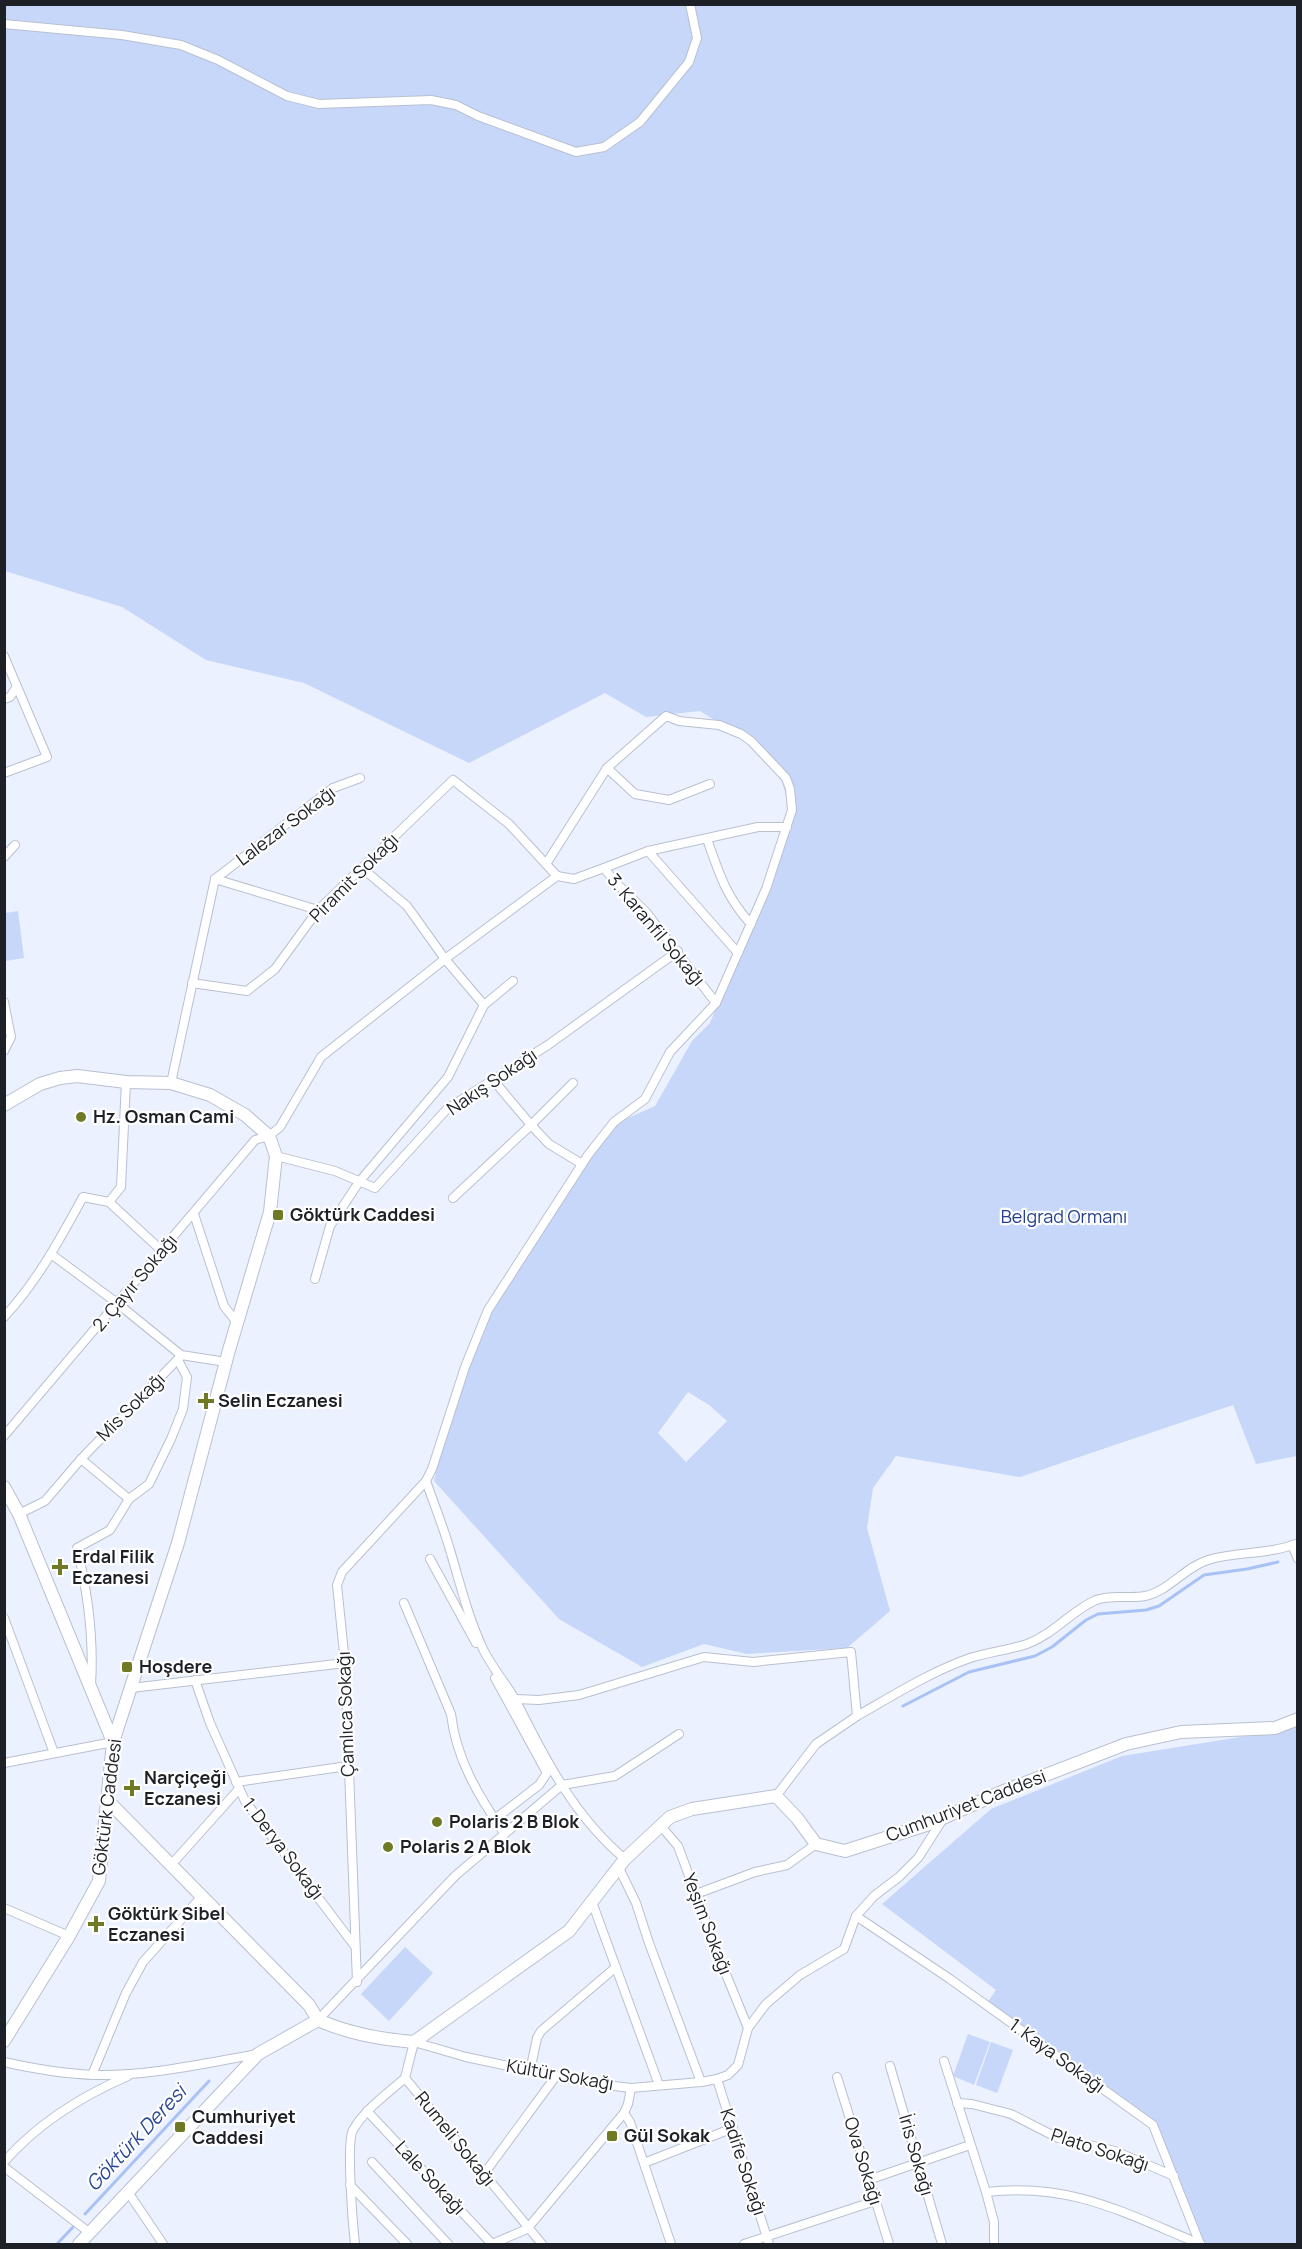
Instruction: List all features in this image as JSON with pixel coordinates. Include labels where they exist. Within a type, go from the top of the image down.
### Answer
[{"type":"main road","points":[[4,1105],[40,1084],[60,1078],[77,1076],[126,1082],[171,1083],[210,1095],[245,1114],[269,1136]]},
{"type":"main road","name":"Göktürk Caddesi","points":[[4,2041],[69,1936],[99,1881],[113,1742],[178,1543],[226,1362],[270,1212],[276,1156],[269,1136]]},
{"type":"main road","points":[[4,1486],[19,1514],[113,1742]]},
{"type":"main road","name":"Cumhuriyet Caddesi","points":[[816,1844],[845,1851],[944,1818],[1004,1791],[1126,1744],[1181,1732],[1275,1728],[1298,1719]]},
{"type":"main road","points":[[107,1800],[309,2005],[318,2020],[341,2031],[371,2038],[414,2042],[569,1931],[622,1862],[670,1817],[692,1809],[776,1796],[797,1818],[816,1844]]},
{"type":"main road","points":[[79,2244],[258,2054],[318,2020]]},
{"type":"street","points":[[4,24],[122,35],[181,45],[218,60],[287,96],[319,104],[439,101],[456,105],[478,116],[576,152],[604,147],[640,122],[689,62],[697,38],[690,4]]},
{"type":"street","points":[[4,656],[47,757],[4,773]]},
{"type":"street","points":[[4,699],[10,697],[16,688]]},
{"type":"street","points":[[269,1136],[280,1127],[321,1057],[445,959],[557,876],[546,864],[607,768],[666,716],[679,721],[708,723],[729,728],[751,741],[786,778],[792,799],[792,810],[787,827],[766,889],[716,1003],[670,1052],[645,1099],[614,1122],[582,1164],[488,1310],[465,1367],[426,1481],[450,1547],[469,1613],[484,1650],[516,1700],[540,1748],[577,1809],[622,1862],[652,1953],[701,2082]]},
{"type":"street","points":[[607,768],[635,794],[669,800],[710,784]]},
{"type":"street","name":"Lalezar Sokağı","points":[[215,879],[333,788],[360,778]]},
{"type":"street","name":"Piramit Sokağı","points":[[192,983],[247,990],[275,969],[318,910],[453,780],[509,824],[546,864]]},
{"type":"street","points":[[604,868],[648,851],[758,827],[787,827]]},
{"type":"street","points":[[707,839],[726,891],[737,909],[751,924]]},
{"type":"street","points":[[4,857],[15,845]]},
{"type":"street","points":[[648,851],[738,953]]},
{"type":"street","points":[[362,867],[406,906],[445,959],[484,1005]]},
{"type":"street","name":"3. Karanfil Sokağı","points":[[557,876],[574,879],[604,868],[646,912],[716,1003]]},
{"type":"street","points":[[171,1083],[215,879],[318,910]]},
{"type":"street","name":"Nakış Sokağı","points":[[276,1156],[335,1172],[375,1188],[447,1109],[494,1081],[678,951]]},
{"type":"street","points":[[315,1279],[330,1226],[359,1182],[448,1077],[484,1005],[513,981]]},
{"type":"street","points":[[4,1002],[11,1037],[4,1051]]},
{"type":"street","points":[[494,1081],[549,1144],[582,1164]]},
{"type":"street","points":[[109,1202],[121,1186],[126,1082]]},
{"type":"street","points":[[453,1198],[573,1083]]},
{"type":"street","name":"2. Çayır Sokağı","points":[[4,1436],[255,1140],[269,1136]]},
{"type":"street","points":[[4,1317],[20,1300],[51,1254],[83,1197],[109,1202],[161,1250]]},
{"type":"street","points":[[194,1214],[224,1306],[238,1324]]},
{"type":"street","points":[[51,1254],[117,1303],[180,1358],[187,1377],[183,1409],[149,1484],[129,1498],[110,1530],[77,1548],[87,1590],[90,1618],[93,1654],[91,1689]]},
{"type":"street","points":[[180,1358],[226,1362]]},
{"type":"street","name":"Mis Sokağı","points":[[19,1514],[45,1501],[81,1459],[180,1358]]},
{"type":"street","points":[[81,1459],[129,1498]]},
{"type":"street","name":"Çamlıca Sokağı","points":[[357,1982],[345,1663],[337,1586],[342,1572],[426,1481]]},
{"type":"street","points":[[776,1796],[816,1744],[912,1683],[967,1659],[1026,1644],[1052,1632],[1072,1615],[1094,1601],[1106,1597],[1146,1596],[1207,1560],[1295,1544],[1298,1559]]},
{"type":"street","points":[[430,1558],[547,1773],[539,1785],[495,1819]]},
{"type":"street","points":[[404,1603],[451,1714],[465,1768],[504,1833]]},
{"type":"street","points":[[4,1618],[54,1753]]},
{"type":"street","points":[[516,1700],[539,1700],[579,1695],[704,1657],[753,1662],[851,1652],[857,1716]]},
{"type":"street","points":[[131,1688],[345,1663]]},
{"type":"street","name":"1. Derya Sokağı","points":[[195,1680],[210,1723],[245,1801],[355,1946]]},
{"type":"street","points":[[318,2020],[357,1982],[455,1876],[562,1785],[615,1776],[679,1734]]},
{"type":"street","points":[[4,1763],[113,1742]]},
{"type":"street","points":[[171,1865],[237,1786],[348,1766]]},
{"type":"street","points":[[748,2028],[766,2004],[800,1975],[844,1949],[856,1916],[874,1896],[899,1877],[918,1858],[944,1818]]},
{"type":"street","name":"Yeşim Sokağı","points":[[660,1825],[678,1846],[748,2028]]},
{"type":"street","points":[[696,1894],[755,1872],[787,1865],[816,1844]]},
{"type":"street","points":[[92,2074],[126,1993],[143,1962],[202,1896]]},
{"type":"street","points":[[592,1902],[659,2085]]},
{"type":"street","points":[[4,1908],[69,1936]]},
{"type":"street","name":"1. Kaya Sokağı","points":[[856,1916],[950,1979],[1153,2125],[1200,2244]]},
{"type":"street","points":[[530,2071],[537,2038],[541,2031],[616,1967]]},
{"type":"street","name":"Kültür Sokağı","points":[[414,2042],[466,2057],[530,2071],[589,2083],[631,2088],[701,2082],[728,2075],[738,2065],[748,2028]]},
{"type":"street","name":"Rumeli Sokağı","points":[[414,2042],[405,2078],[527,2229],[542,2244]]},
{"type":"street","points":[[4,2062],[44,2071],[92,2074],[134,2073],[258,2054]]},
{"type":"street","points":[[944,2061],[986,2192],[994,2222],[994,2244]]},
{"type":"street","name":"İris Sokağı","points":[[890,2066],[942,2244]]},
{"type":"street","points":[[4,2162],[18,2146],[73,2104],[104,2086],[134,2073]]},
{"type":"street","points":[[484,2174],[556,2076]]},
{"type":"street","name":"Ova Sokağı","points":[[837,2077],[889,2244]]},
{"type":"street","points":[[355,2244],[350,2185],[351,2132],[367,2111],[405,2078]]},
{"type":"street","name":"Kadife Sokağı","points":[[717,2079],[768,2241]]},
{"type":"street","points":[[492,2244],[527,2229],[624,2112],[631,2088]]},
{"type":"street","name":"Plato Sokağı","points":[[957,2103],[972,2104],[1011,2114],[1058,2138],[1115,2151],[1174,2176]]},
{"type":"street","name":"Lale Sokağı","points":[[367,2111],[492,2244]]},
{"type":"street","points":[[624,2112],[630,2122],[671,2244]]},
{"type":"street","points":[[644,2163],[733,2128]]},
{"type":"street","points":[[868,2180],[970,2145]]},
{"type":"street","points":[[372,2162],[448,2244]]},
{"type":"street","points":[[4,2167],[90,2233]]},
{"type":"street","points":[[350,2185],[407,2244]]},
{"type":"street","points":[[986,2192],[1034,2189],[1082,2197],[1200,2244]]},
{"type":"street","points":[[128,2192],[164,2244]]},
{"type":"street","points":[[744,2244],[768,2241],[875,2201]]},
{"type":"green space","name":"Belgrad Ormanı","points":[[4,5],[1297,5],[1297,1456],[1256,1464],[1233,1405],[1020,1477],[896,1456],[873,1488],[867,1528],[890,1611],[847,1648],[747,1654],[704,1644],[642,1667],[559,1619],[434,1481],[452,1402],[493,1308],[575,1176],[619,1122],[655,1106],[692,1041],[710,1023],[763,893],[790,807],[780,775],[740,736],[700,711],[646,717],[605,693],[469,763],[304,683],[206,660],[122,607],[5,571]],"holes":[[[688,1392],[709,1405],[727,1421],[686,1462],[658,1433]]]},
{"type":"green space","points":[[18,911],[24,958],[5,961],[5,913]]},
{"type":"green space","points":[[1297,1722],[1297,2244],[1195,2244],[1162,2137],[985,2006],[996,1990],[882,1904],[991,1809],[1122,1756],[1265,1733]]},
{"type":"green space","points":[[405,1947],[433,1973],[389,2021],[361,1994]]},
{"type":"green space","points":[[968,2034],[990,2042],[974,2085],[953,2076]]},
{"type":"green space","points":[[991,2042],[1013,2050],[997,2093],[976,2085]]},
{"type":"waterway","name":"Göktürk Deresi","points":[[903,1706],[969,1672],[1035,1656],[1052,1647],[1086,1620],[1098,1614],[1146,1610],[1159,1606],[1204,1575],[1278,1562]]},
{"type":"waterway","name":"Göktürk Deresi","points":[[85,2214],[209,2081]]},
{"type":"waterway","name":"Göktürk Deresi","points":[[57,2244],[73,2227]]},
{"type":"place","name":"Hz. Osman Cami","points":[[81,1117]]},
{"type":"place","name":"Göktürk Caddesi","points":[[278,1215]]},
{"type":"place","name":"Selin Eczanesi","points":[[206,1401]]},
{"type":"place","name":"Erdal Filik Eczanesi","points":[[60,1567]]},
{"type":"place","name":"Hoşdere","points":[[127,1667]]},
{"type":"place","name":"Narçiçeği Eczanesi","points":[[132,1788]]},
{"type":"place","name":"Polaris 2 B Blok","points":[[437,1822]]},
{"type":"place","name":"Polaris 2 A Blok","points":[[388,1847]]},
{"type":"place","name":"Göktürk Sibel Eczanesi","points":[[96,1924]]},
{"type":"place","name":"Cumhuriyet Caddesi","points":[[180,2127]]},
{"type":"place","name":"Gül Sokak","points":[[612,2136]]}]
